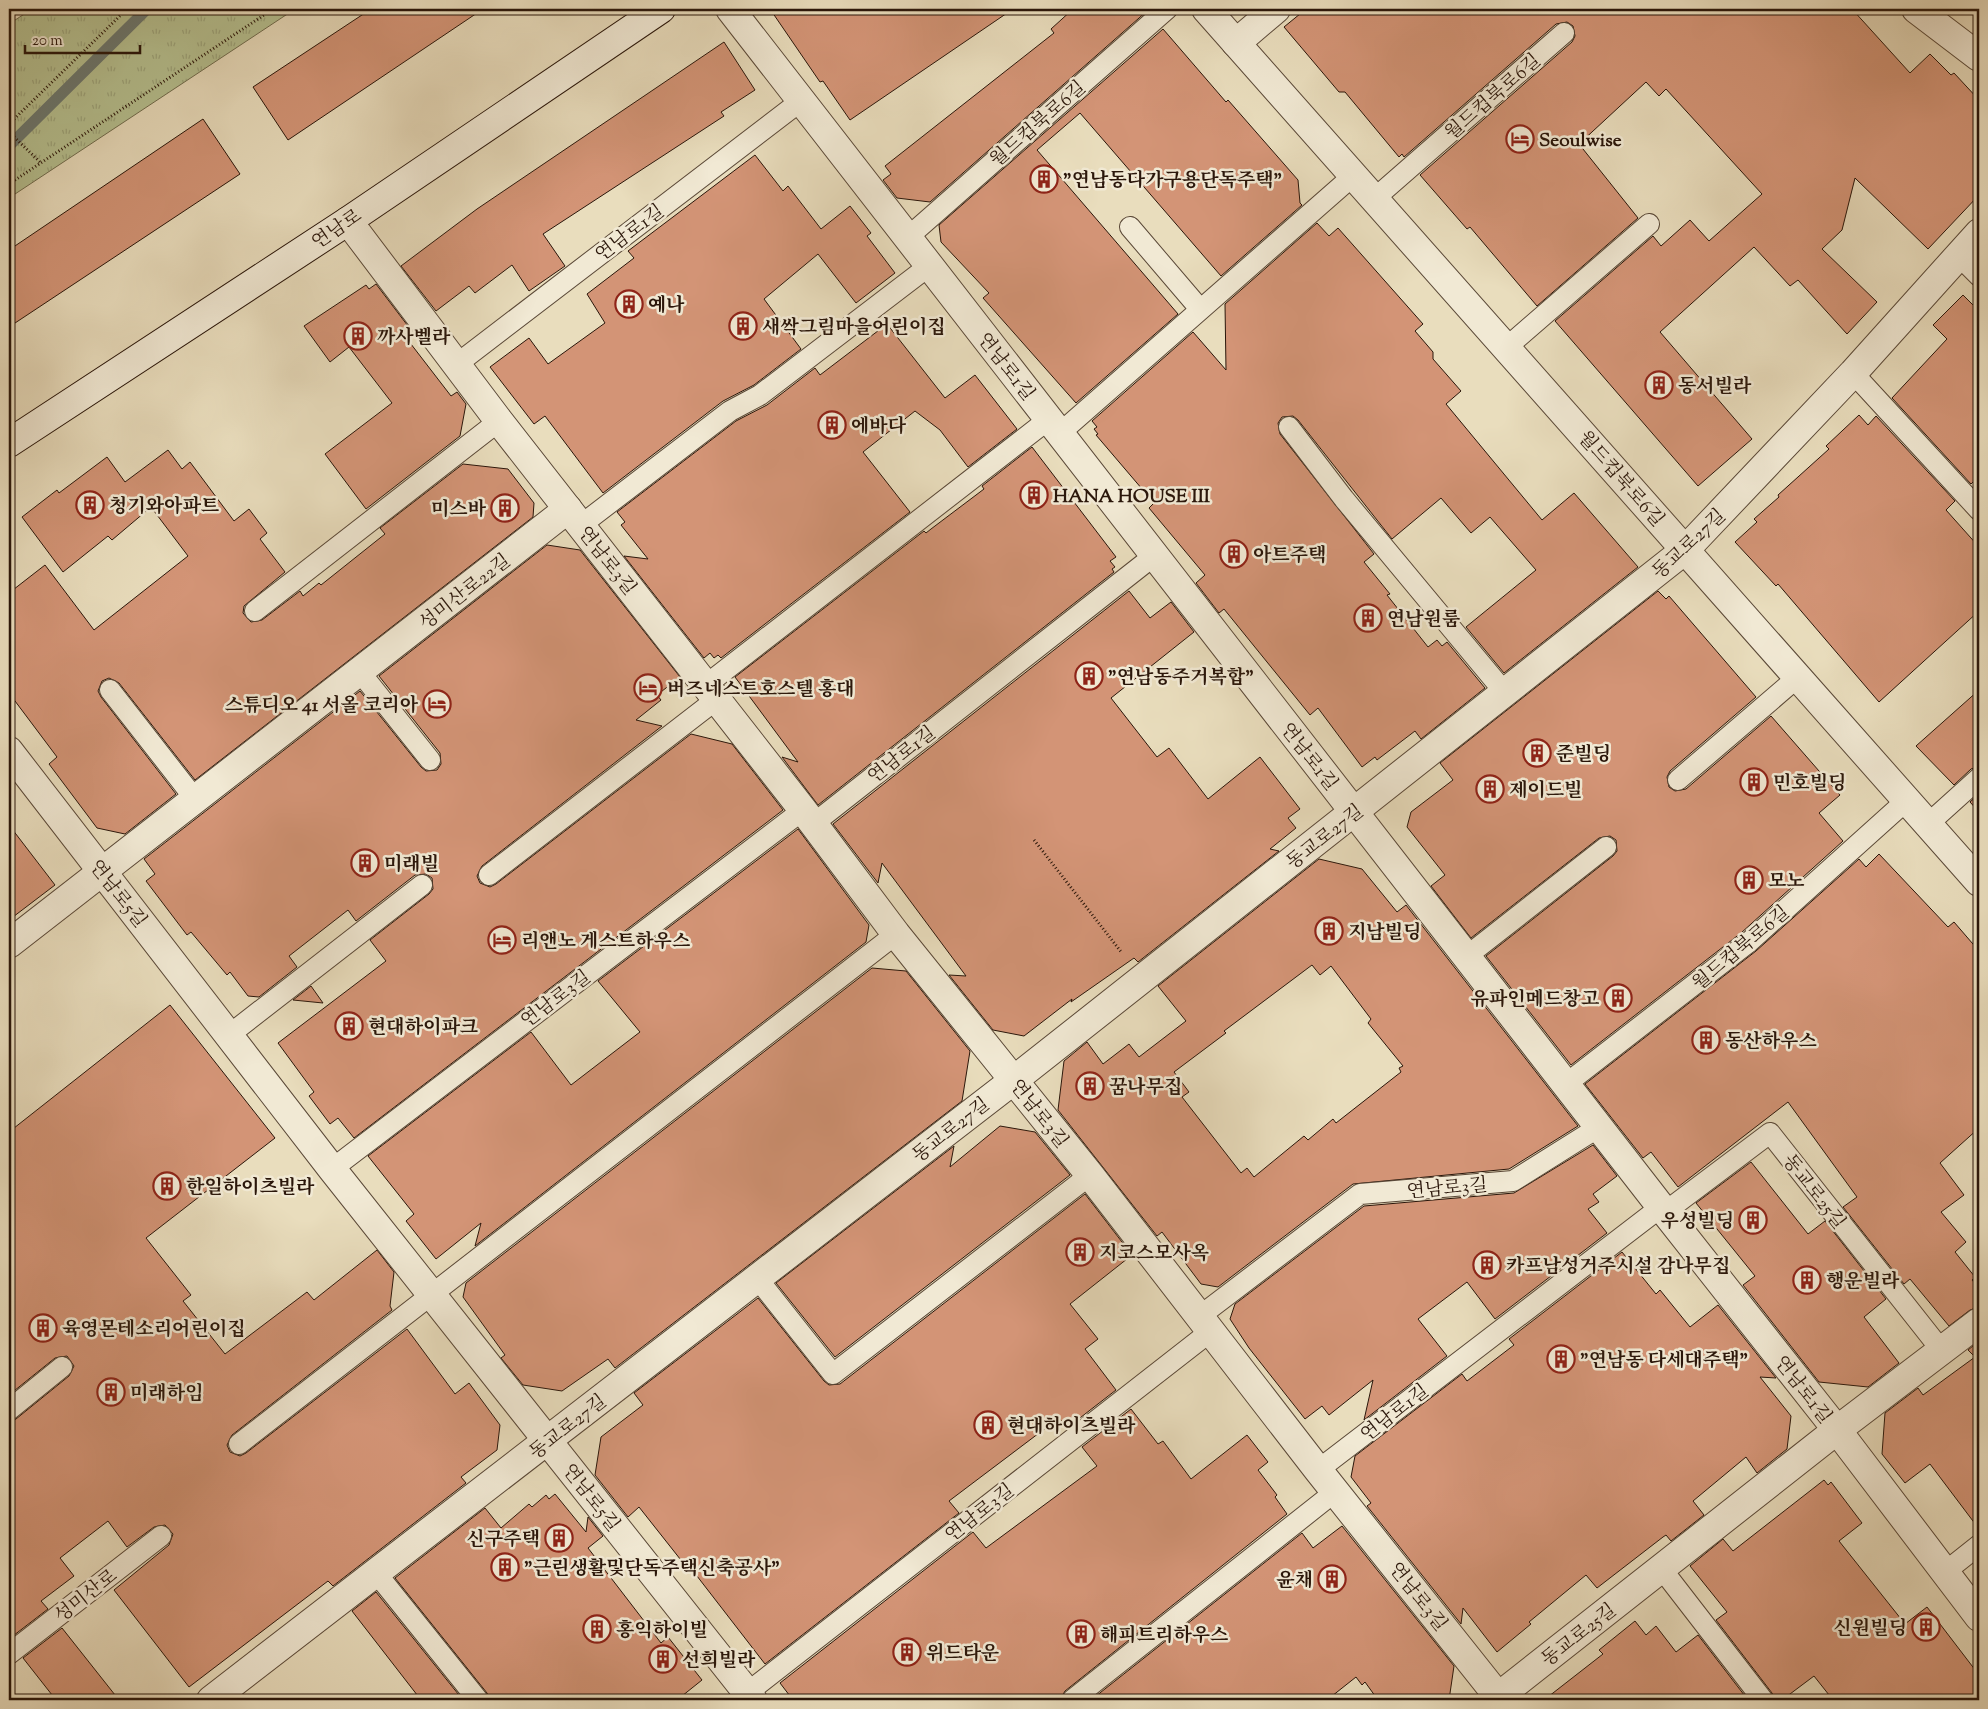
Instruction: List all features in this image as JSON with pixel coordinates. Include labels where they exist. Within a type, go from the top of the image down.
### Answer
[{"type":"street","name":"연남로","points":[[9,443],[348,221],[661,9]]},
{"type":"street","name":"연남로1길","points":[[730,9],[1663,1210],[1837,1430],[1979,1617]]},
{"type":"street","name":"월드컵북로6길","points":[[1206,9],[1979,882]]},
{"type":"street","points":[[1236,44],[1276,9]]},
{"type":"street","points":[[1916,9],[1979,57]]},
{"type":"street","name":"연남로3길","points":[[348,221],[499,421],[712,692],[896,934],[1090,1175],[1498,1699]]},
{"type":"street","name":"동교로27길","points":[[211,1700],[1014,1080],[1506,694],[1685,550],[1852,373],[1979,233]]},
{"type":"street","name":"성미산로22길","points":[[9,944],[360,672],[574,517]]},
{"type":"street","name":"연남로5길","points":[[9,751],[332,1169],[750,1696]]},
{"type":"street","name":"동교로25길","points":[[1498,1699],[1837,1430],[1979,1322]]},
{"type":"lane","name":"월드컵북로6길","points":[[907,238],[1167,9]]},
{"type":"lane","name":"월드컵북로6길","points":[[1374,199],[1564,33]]},
{"type":"lane","name":"연남로1길","points":[[457,364],[802,100]]},
{"type":"lane","points":[[1054,426],[1200,310],[1354,175]]},
{"type":"lane","points":[[1506,347],[1649,224]]},
{"type":"lane","points":[[1130,227],[1200,310]]},
{"type":"lane","points":[[1959,256],[1979,276]]},
{"type":"lane","points":[[574,517],[730,411],[760,395],[929,266]]},
{"type":"lane","points":[[1852,373],[1979,510]]},
{"type":"lane","points":[[255,611],[499,421]]},
{"type":"lane","name":"연남로1길","points":[[712,692],[1054,426]]},
{"type":"lane","points":[[1289,427],[1344,499],[1506,694]]},
{"type":"lane","name":"연남로1길","points":[[808,817],[1155,555]]},
{"type":"lane","points":[[360,672],[430,760]]},
{"type":"lane","points":[[1678,780],[1798,677]]},
{"type":"lane","points":[[110,690],[195,799]]},
{"type":"lane","points":[[489,875],[712,692]]},
{"type":"lane","points":[[1928,824],[1979,778]]},
{"type":"lane","name":"월드컵북로6길","points":[[1566,1084],[1749,942],[1907,800]]},
{"type":"lane","name":"연남로3길","points":[[332,1169],[808,817]]},
{"type":"lane","points":[[1466,956],[1606,848]]},
{"type":"lane","points":[[229,1035],[422,886]]},
{"type":"lane","points":[[239,1444],[896,934]]},
{"type":"lane","name":"연남로3길","points":[[750,1696],[1206,1324],[1360,1194],[1513,1181],[1599,1127]]},
{"type":"lane","name":"동교로25길","points":[[1663,1210],[1770,1134],[1942,1351]]},
{"type":"lane","points":[[757,1278],[833,1374],[1090,1175]]},
{"type":"lane","name":"연남로1길","points":[[1318,1470],[1663,1210]]},
{"type":"lane","points":[[9,1410],[62,1367]]},
{"type":"lane","points":[[1072,1700],[1336,1491]]},
{"type":"lane","name":"성미산로","points":[[9,1654],[161,1536]]},
{"type":"lane","points":[[1945,1572],[1979,1545]]},
{"type":"lane","points":[[1661,1568],[1763,1700]]},
{"type":"lane","points":[[376,1574],[478,1700]]},
{"type":"path","points":[[9,124],[127,9]]},
{"type":"path","points":[[9,184],[273,9]]},
{"type":"path","points":[[9,132],[41,163]]},
{"type":"path","points":[[1034,840],[1142,979]]},
{"type":"green space","points":[[32,9],[295,9],[9,198],[9,24]]},
{"type":"building","points":[[371,9],[483,9],[288,140],[253,87]]},
{"type":"building","points":[[770,9],[1013,9],[850,120],[823,81],[820,82]]},
{"type":"building","points":[[1073,9],[1146,9],[1147,11],[930,202],[897,198],[883,180],[891,174],[885,166],[1054,33],[1051,29]]},
{"type":"building","points":[[1306,9],[1852,9],[1910,73],[1930,54],[1951,75],[1954,73],[1979,100],[1979,195],[1928,249],[1855,178],[1842,230],[1822,249],[1877,302],[1847,334],[1798,280],[1790,286],[1754,247],[1660,332],[1752,439],[1698,486],[1555,321],[1653,236],[1661,246],[1690,220],[1709,241],[1762,194],[1666,89],[1659,96],[1646,82],[1579,144],[1638,218],[1537,306],[1470,227],[1467,229],[1420,175],[1572,42],[1575,36],[1573,26],[1567,22],[1556,24],[1404,157],[1402,154],[1399,157],[1345,92],[1339,92],[1284,27]]},
{"type":"building","points":[[1163,29],[1226,102],[1228,100],[1298,180],[1300,203],[1302,205],[1221,276],[1080,113],[1037,150],[1178,314],[1076,403],[983,298],[989,293],[941,242],[939,225]]},
{"type":"building","points":[[724,42],[755,90],[721,112],[724,116],[543,234],[565,266],[529,291],[512,265],[475,293],[469,286],[436,311],[401,266],[477,209]]},
{"type":"building","points":[[203,119],[240,174],[9,327],[9,250]]},
{"type":"building","points":[[755,155],[783,191],[788,186],[821,229],[850,206],[871,233],[867,236],[895,273],[856,303],[818,254],[764,299],[801,349],[754,385],[723,401],[603,493],[545,416],[534,424],[490,367],[529,338],[548,364],[605,323],[587,294],[634,258],[628,251]]},
{"type":"building","points":[[1317,223],[1329,236],[1338,228],[1423,324],[1415,331],[1433,352],[1433,359],[1461,391],[1446,404],[1542,520],[1574,493],[1638,567],[1504,673],[1466,627],[1536,570],[1490,517],[1471,533],[1441,498],[1392,539],[1298,420],[1293,416],[1282,417],[1278,423],[1280,434],[1374,554],[1364,562],[1390,594],[1387,595],[1428,647],[1437,640],[1442,646],[1447,642],[1485,688],[1421,739],[1415,731],[1377,760],[1375,757],[1362,767],[1318,708],[1310,715],[1224,609],[1219,613],[1196,583],[1205,575],[1149,508],[1154,503],[1096,435],[1098,434],[1094,429],[1097,427],[1092,421],[1193,332],[1226,370],[1225,304]]},
{"type":"building","points":[[376,284],[411,330],[404,335],[451,396],[457,392],[466,404],[460,436],[366,509],[325,454],[392,403],[349,347],[330,362],[304,326],[366,285],[369,289]]},
{"type":"building","points":[[1963,295],[1975,307],[1979,303],[1979,476],[1971,484],[1892,398],[1947,339],[1933,325]]},
{"type":"building","points":[[887,324],[945,398],[975,375],[1017,429],[968,467],[940,430],[915,411],[863,452],[910,512],[721,658],[718,655],[714,658],[710,653],[704,658],[624,556],[648,559],[621,525],[625,522],[617,512],[736,421],[767,405],[815,368],[820,375]]},
{"type":"building","points":[[1859,415],[1868,425],[1876,416],[1955,501],[1946,510],[1979,547],[1979,611],[1879,702],[1778,584],[1776,586],[1735,542],[1757,522],[1754,519],[1829,449],[1826,446]]},
{"type":"building","points":[[1032,447],[1116,557],[1110,561],[1115,567],[1112,569],[1114,572],[818,805],[782,757],[798,762],[735,677],[924,531],[926,533],[984,489],[982,486]]},
{"type":"building","points":[[168,450],[182,469],[190,462],[234,521],[249,509],[267,533],[260,539],[285,572],[244,606],[243,613],[251,622],[262,620],[300,591],[303,596],[319,583],[321,585],[385,534],[380,528],[463,464],[508,469],[534,503],[533,517],[195,780],[119,683],[109,678],[102,681],[98,691],[101,697],[176,794],[125,834],[97,828],[49,764],[57,757],[9,693],[9,593],[45,565],[94,630],[188,556],[151,507],[112,540],[108,536],[63,572],[22,517],[57,490],[59,493],[107,457],[125,482]]},
{"type":"building","points":[[547,545],[580,550],[680,677],[657,695],[661,700],[636,720],[662,726],[482,866],[477,876],[480,883],[490,887],[496,884],[691,734],[732,744],[783,810],[354,1138],[338,1118],[330,1124],[309,1096],[314,1092],[278,1043],[386,961],[370,940],[429,894],[433,889],[432,878],[426,874],[415,875],[356,921],[348,910],[289,956],[297,967],[259,997],[248,996],[230,972],[227,975],[191,932],[187,935],[146,881],[155,874],[144,859],[360,691],[421,767],[426,771],[437,770],[441,764],[440,753],[379,676]]},
{"type":"building","points":[[1129,591],[1150,618],[1171,602],[1194,632],[1111,698],[1157,757],[1169,748],[1208,799],[1260,757],[1300,809],[1288,818],[1296,828],[1270,849],[1279,851],[1138,962],[1134,958],[1071,1002],[1072,999],[1024,1036],[993,1030],[949,975],[966,976],[882,863],[878,883],[833,824]]},
{"type":"building","points":[[1658,591],[1666,599],[1669,596],[1756,697],[1670,771],[1667,777],[1669,787],[1675,791],[1686,789],[1771,716],[1840,795],[1819,813],[1843,841],[1741,933],[1571,1065],[1486,956],[1613,856],[1617,851],[1616,840],[1610,836],[1599,838],[1471,938],[1431,886],[1445,875],[1407,827],[1411,812],[1453,780],[1440,763]]},
{"type":"building","points":[[1979,690],[1979,766],[1971,769],[1954,785],[1916,746]]},
{"type":"building","points":[[1979,794],[1979,812],[1970,802]]},
{"type":"building","points":[[9,825],[55,885],[9,920]]},
{"type":"building","points":[[798,829],[869,925],[866,942],[475,1246],[481,1223],[436,1259],[406,1221],[414,1214],[368,1156],[531,1032],[571,1085],[640,1032],[598,981]]},
{"type":"building","points":[[1879,854],[1948,927],[1954,922],[1979,951],[1979,1128],[1940,1163],[1964,1195],[1941,1212],[1966,1242],[1955,1252],[1975,1277],[1972,1280],[1979,1288],[1979,1307],[1970,1310],[1949,1326],[1910,1279],[1904,1284],[1843,1207],[1857,1197],[1788,1102],[1678,1187],[1651,1152],[1643,1158],[1585,1084],[1756,951],[1859,859],[1866,867]]},
{"type":"building","points":[[1319,859],[1362,869],[1397,912],[1406,905],[1578,1126],[1509,1169],[1353,1184],[1218,1287],[1201,1284],[1162,1232],[1157,1236],[1058,1110],[1064,1061],[1087,1042],[1103,1064],[1129,1044],[1139,1057],[1186,1021],[1158,986]],"holes":[[[1312,965],[1320,975],[1331,966],[1371,1019],[1368,1023],[1403,1066],[1399,1068],[1401,1072],[1336,1123],[1333,1119],[1308,1140],[1304,1136],[1254,1177],[1247,1168],[1241,1173],[1182,1097],[1189,1092],[1174,1072],[1226,1033],[1224,1031]]]},
{"type":"building","points":[[872,968],[906,971],[970,1051],[962,1101],[615,1368],[608,1359],[562,1391],[523,1385],[501,1358],[505,1355],[463,1297],[466,1283]]},
{"type":"building","points":[[311,986],[323,1003],[293,1000]]},
{"type":"building","points":[[170,1005],[275,1138],[146,1238],[191,1295],[183,1301],[225,1354],[307,1292],[314,1300],[377,1250],[394,1272],[390,1306],[392,1310],[232,1435],[227,1445],[230,1452],[240,1456],[246,1453],[407,1329],[455,1394],[469,1383],[500,1425],[497,1450],[461,1477],[466,1483],[333,1586],[328,1581],[189,1687],[114,1590],[169,1545],[173,1534],[165,1525],[154,1527],[127,1547],[108,1521],[60,1558],[74,1576],[41,1601],[48,1609],[9,1639],[9,1422],[16,1419],[69,1376],[74,1366],[67,1356],[55,1358],[9,1395],[9,1132]]},
{"type":"building","points":[[1000,1126],[1035,1132],[1070,1175],[835,1357],[776,1283],[954,1146],[950,1167]]},
{"type":"building","points":[[1593,1145],[1617,1176],[1593,1194],[1599,1202],[1588,1209],[1607,1233],[1495,1319],[1467,1282],[1418,1319],[1447,1356],[1364,1420],[1373,1380],[1329,1415],[1322,1406],[1305,1419],[1249,1348],[1230,1319],[1235,1304],[1364,1206],[1514,1193]]},
{"type":"building","points":[[1751,1162],[1808,1234],[1825,1221],[1886,1299],[1864,1317],[1899,1363],[1868,1387],[1819,1382],[1743,1285],[1755,1276],[1696,1203]]},
{"type":"building","points":[[1085,1194],[1132,1255],[1070,1304],[1098,1339],[1085,1349],[1116,1390],[1067,1428],[1059,1418],[949,1501],[959,1513],[765,1664],[690,1567],[688,1569],[639,1507],[628,1517],[595,1475],[601,1437],[643,1405],[634,1393],[758,1298],[824,1381],[829,1385],[840,1384]]},
{"type":"building","points":[[1622,1252],[1656,1294],[1660,1290],[1690,1327],[1718,1305],[1776,1378],[1760,1377],[1791,1416],[1787,1449],[1757,1473],[1746,1457],[1693,1501],[1704,1515],[1671,1541],[1666,1535],[1597,1588],[1586,1575],[1529,1622],[1531,1624],[1497,1652],[1463,1608],[1461,1624],[1367,1506],[1371,1503],[1351,1477],[1355,1456],[1462,1374],[1467,1381],[1514,1345],[1509,1339]]},
{"type":"building","points":[[1979,1341],[1979,1529],[1930,1464],[1905,1483],[1882,1454],[1885,1413],[1918,1388],[1923,1395],[1975,1357],[1968,1350]]},
{"type":"building","points":[[1131,1409],[1158,1444],[1163,1441],[1191,1479],[1247,1435],[1268,1462],[1258,1470],[1277,1495],[1275,1497],[1287,1514],[1065,1691],[1060,1700],[793,1700],[780,1683],[973,1532],[986,1548],[1097,1466],[1082,1447]]},
{"type":"building","points":[[1824,1480],[1828,1485],[1831,1482],[1862,1523],[1839,1541],[1905,1624],[1927,1607],[1979,1675],[1979,1700],[1833,1700],[1814,1676],[1782,1700],[1775,1700],[1772,1693],[1716,1620],[1727,1612],[1690,1566],[1723,1539],[1733,1551]]},
{"type":"building","points":[[555,1494],[586,1532],[588,1517],[603,1536],[588,1548],[661,1643],[668,1637],[702,1680],[677,1700],[490,1700],[487,1693],[395,1578],[485,1508],[501,1528],[529,1504],[532,1507],[546,1495],[549,1499]]},
{"type":"building","points":[[1342,1526],[1454,1666],[1449,1700],[1378,1700],[1365,1682],[1362,1685],[1356,1677],[1327,1700],[1091,1700],[1302,1533],[1313,1548]]},
{"type":"building","points":[[376,1592],[463,1700],[421,1700],[352,1611]]},
{"type":"building","points":[[1635,1621],[1646,1635],[1656,1626],[1676,1652],[1698,1635],[1748,1700],[1544,1700],[1603,1654],[1599,1650]]},
{"type":"building","points":[[62,1628],[119,1700],[56,1700],[23,1658]]},
{"type":"waterway","points":[[9,146],[147,9]]},
{"type":"place","name":"Seoulwise","points":[[1520,139]]},
{"type":"place","name":"\"연남동다가구용단독주택\"","points":[[1044,179]]},
{"type":"place","name":"예나","points":[[629,304]]},
{"type":"place","name":"새싹그림마을어린이집","points":[[743,326]]},
{"type":"place","name":"까사벨라","points":[[358,336]]},
{"type":"place","name":"동서빌라","points":[[1659,385]]},
{"type":"place","name":"에바다","points":[[832,425]]},
{"type":"place","name":"HANA HOUSE III","points":[[1034,495]]},
{"type":"place","name":"청기와아파트","points":[[90,505]]},
{"type":"place","name":"미스바","points":[[505,508]]},
{"type":"place","name":"아트주택","points":[[1234,554]]},
{"type":"place","name":"연남원룸","points":[[1368,618]]},
{"type":"place","name":"\"연남동주거복합\"","points":[[1089,676]]},
{"type":"place","name":"버즈네스트호스텔 홍대","points":[[648,688]]},
{"type":"place","name":"스튜디오 41 서올 코리아","points":[[437,704]]},
{"type":"place","name":"준빌딩","points":[[1537,753]]},
{"type":"place","name":"민호빌딩","points":[[1754,782]]},
{"type":"place","name":"제이드빌","points":[[1490,789]]},
{"type":"place","name":"미래빌","points":[[365,863]]},
{"type":"place","name":"모노","points":[[1749,880]]},
{"type":"place","name":"지남빌딩","points":[[1329,931]]},
{"type":"place","name":"리앤노 게스트하우스","points":[[502,940]]},
{"type":"place","name":"유파인메드창고","points":[[1618,998]]},
{"type":"place","name":"현대하이파크","points":[[349,1026]]},
{"type":"place","name":"동산하우스","points":[[1706,1040]]},
{"type":"place","name":"꿈나무집","points":[[1090,1086]]},
{"type":"place","name":"한일하이츠빌라","points":[[167,1186]]},
{"type":"place","name":"우성빌딩","points":[[1753,1220]]},
{"type":"place","name":"지코스모사옥","points":[[1080,1252]]},
{"type":"place","name":"카프남성거주시설 감나무집","points":[[1487,1265]]},
{"type":"place","name":"행운빌라","points":[[1807,1280]]},
{"type":"place","name":"육영몬테소리어린이집","points":[[43,1328]]},
{"type":"place","name":"\"연남동 다세대주택\"","points":[[1561,1359]]},
{"type":"place","name":"미래하임","points":[[111,1392]]},
{"type":"place","name":"현대하이츠빌라","points":[[988,1425]]},
{"type":"place","name":"신구주택","points":[[559,1538]]},
{"type":"place","name":"\"근린생활및단독주택신축공사\"","points":[[505,1567]]},
{"type":"place","name":"윤채","points":[[1332,1579]]},
{"type":"place","name":"신원빌딩","points":[[1926,1627]]},
{"type":"place","name":"홍익하이빌","points":[[597,1629]]},
{"type":"place","name":"해피트리하우스","points":[[1081,1634]]},
{"type":"place","name":"위드타운","points":[[907,1652]]},
{"type":"place","name":"선희빌라","points":[[663,1659]]}]
